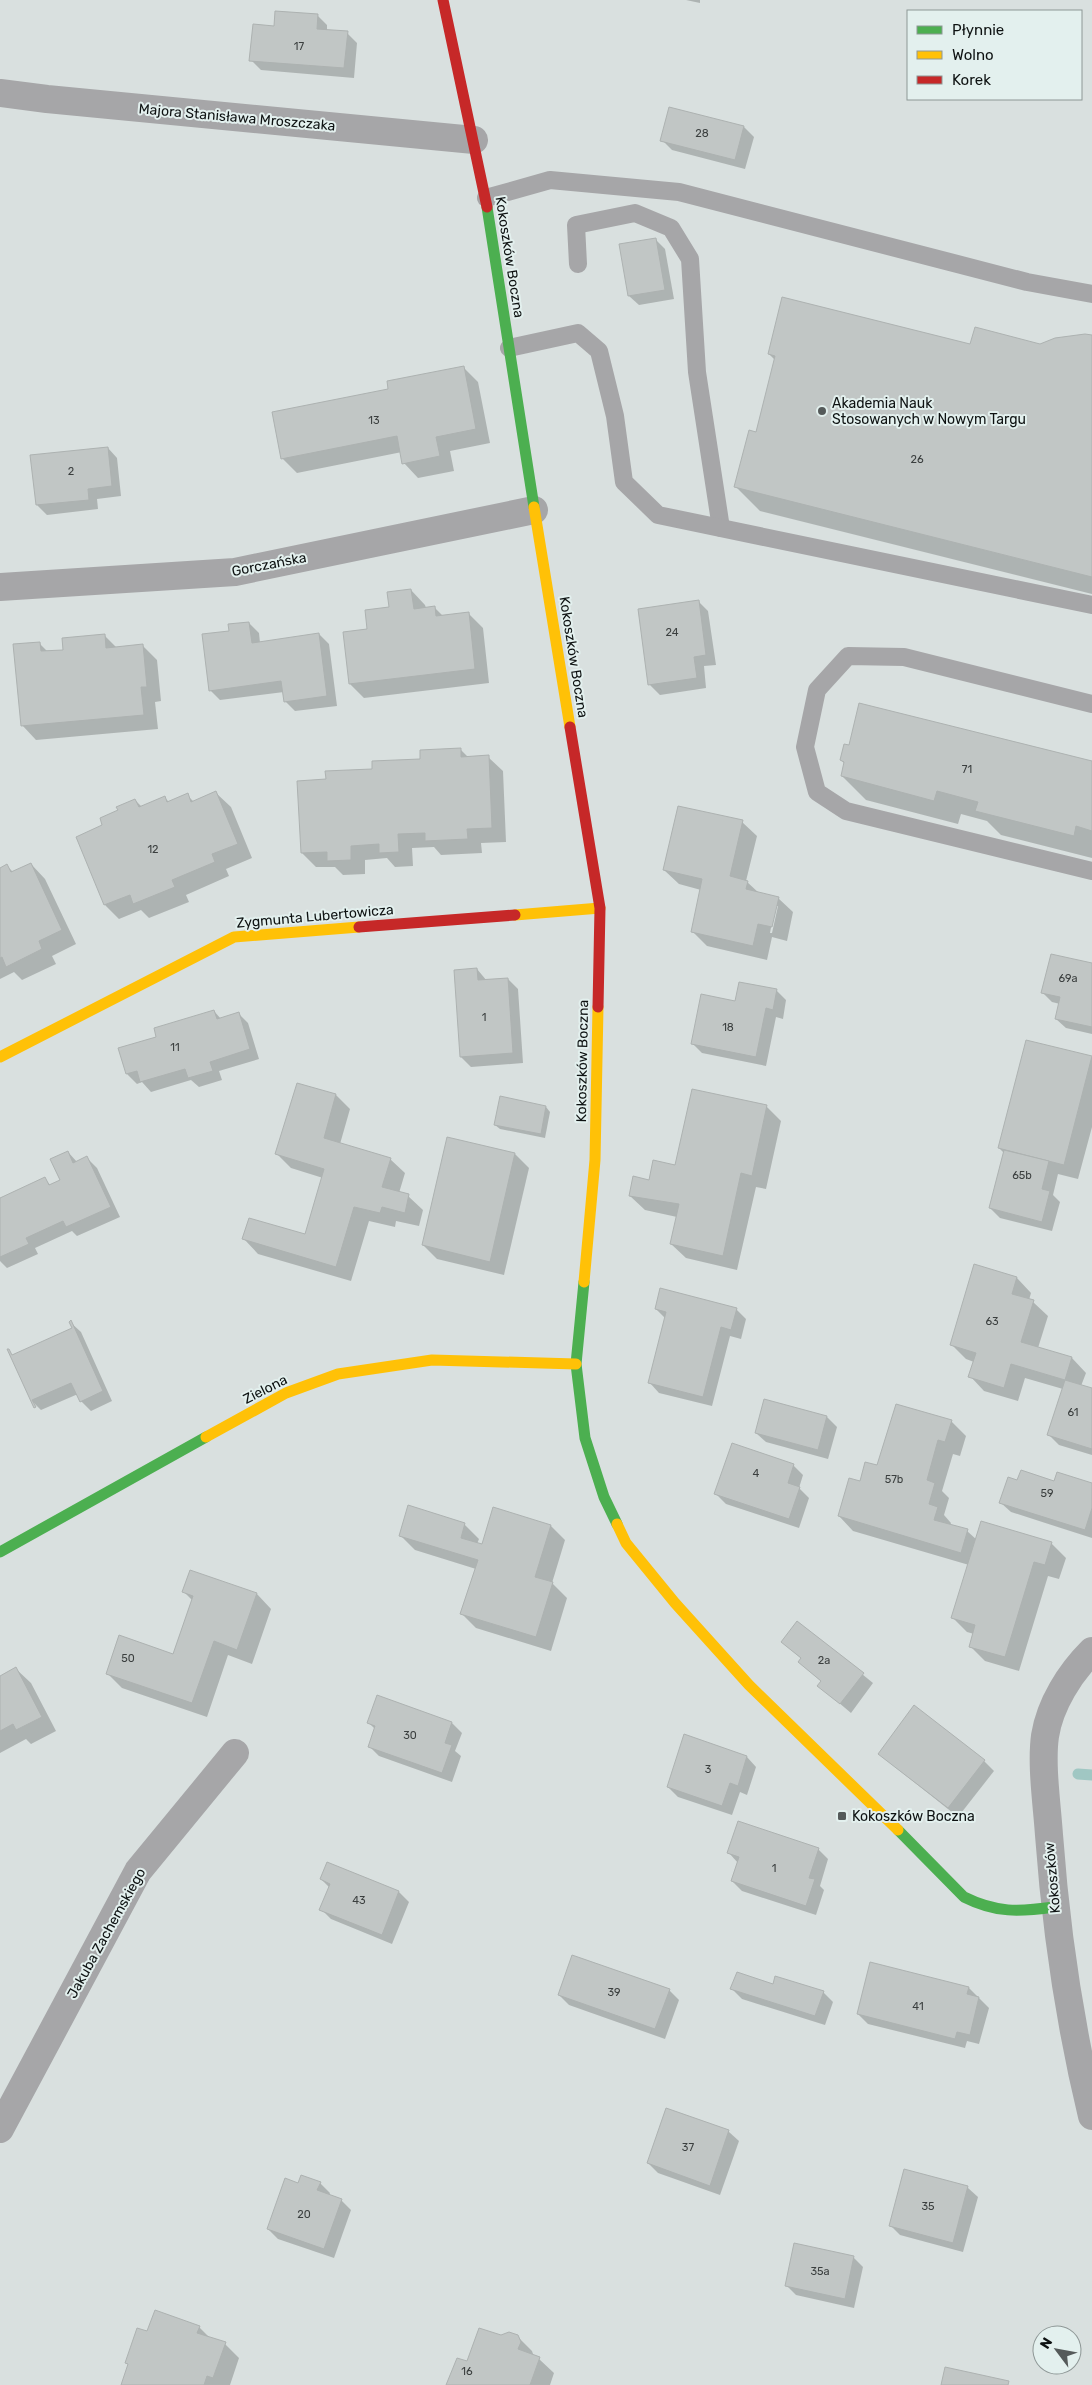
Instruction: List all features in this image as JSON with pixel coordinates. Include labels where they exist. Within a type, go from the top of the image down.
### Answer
[{"type":"street","name":"Kokoszków Boczna","points":[[444,0],[486,198],[534,510],[600,908],[594,1160],[576,1364],[585,1438],[604,1497],[626,1543],[675,1603],[749,1685],[860,1792],[964,1897],[983,1908],[1004,1912],[1054,1907]]},
{"type":"street","name":"Majora Stanisława Mroszczaka","points":[[0,93],[474,140]]},
{"type":"street","name":"Gorczańska","points":[[0,587],[235,572],[534,510]]},
{"type":"street","name":"Zygmunta Lubertowicza","points":[[0,1057],[234,937],[600,908]]},
{"type":"street","name":"Zielona","points":[[0,1552],[286,1393],[338,1374],[432,1360],[576,1364]]},
{"type":"street","name":"Kokoszków","points":[[1092,1651],[1066,1682],[1045,1736],[1046,1789],[1054,1907],[1074,2041],[1092,2116]]},
{"type":"street","name":"Jakuba Zachemskiego","points":[[0,2129],[138,1871],[235,1753]]},
{"type":"lane","points":[[486,198],[550,180],[679,192],[1027,282],[1092,294]]},
{"type":"lane","points":[[578,264],[576,225],[635,214],[671,228],[690,258],[697,372],[721,528]]},
{"type":"lane","points":[[509,348],[578,333],[599,351],[615,416],[624,482],[658,515],[1092,605]]},
{"type":"lane","points":[[1092,704],[904,657],[848,656],[816,690],[805,747],[817,792],[846,811],[1092,871]]},
{"type":"building","points":[[275,11],[318,14],[317,29],[348,31],[344,68],[249,61],[253,24],[274,26]]},
{"type":"building","points":[[669,107],[744,126],[735,160],[660,141]]},
{"type":"building","points":[[656,238],[665,290],[628,296],[619,244]]},
{"type":"building","points":[[782,297],[970,344],[975,327],[1040,344],[1055,338],[1085,334],[1092,335],[1092,577],[734,487],[749,430],[756,432],[775,356],[768,354]]},
{"type":"building","points":[[464,366],[476,429],[436,437],[440,456],[402,464],[397,436],[281,459],[272,412],[388,389],[387,381]]},
{"type":"building","points":[[108,447],[112,486],[88,489],[89,500],[36,505],[30,455]]},
{"type":"building","points":[[411,589],[414,609],[435,606],[436,616],[469,612],[475,669],[349,684],[343,632],[367,629],[365,610],[389,607],[387,592]]},
{"type":"building","points":[[699,600],[706,655],[694,657],[697,678],[648,685],[638,609]]},
{"type":"building","points":[[249,622],[252,643],[319,633],[327,696],[284,702],[281,681],[209,691],[202,634],[229,631],[228,624]]},
{"type":"building","points":[[105,634],[106,648],[143,644],[147,687],[141,687],[144,715],[21,726],[13,644],[40,642],[41,651],[63,650],[62,638]]},
{"type":"building","points":[[859,703],[1092,761],[1092,831],[1076,826],[1074,836],[975,811],[978,802],[937,791],[934,801],[841,776],[844,762],[840,760],[844,744],[849,745]]},
{"type":"building","points":[[461,748],[461,757],[489,755],[492,828],[467,829],[468,839],[425,841],[425,833],[398,834],[399,852],[379,853],[379,844],[351,846],[351,860],[327,861],[327,852],[301,853],[297,781],[326,779],[325,771],[372,769],[372,761],[420,759],[420,750]]},
{"type":"building","points":[[216,791],[238,844],[212,854],[215,862],[172,880],[175,887],[133,904],[130,895],[104,905],[76,837],[102,825],[100,818],[118,810],[116,807],[135,799],[139,807],[165,796],[167,802],[188,793],[191,802]]},
{"type":"building","points":[[678,806],[743,820],[730,876],[748,881],[746,889],[779,897],[772,927],[758,924],[753,946],[691,932],[702,879],[663,870]]},
{"type":"building","points":[[31,863],[62,930],[39,941],[42,949],[6,967],[2,957],[0,958],[0,868],[7,864],[11,872]]},
{"type":"building","points":[[1051,954],[1092,963],[1092,1027],[1055,1019],[1060,997],[1041,993]]},
{"type":"building","points":[[477,968],[478,980],[508,978],[513,1053],[460,1057],[454,970]]},
{"type":"building","points":[[739,982],[777,989],[773,1010],[766,1008],[756,1057],[691,1044],[701,994],[735,1001]]},
{"type":"building","points":[[214,1010],[217,1019],[239,1012],[250,1049],[210,1062],[213,1071],[188,1078],[185,1069],[140,1082],[137,1071],[126,1074],[118,1048],[156,1037],[154,1028]]},
{"type":"building","points":[[1026,1040],[1092,1056],[1064,1165],[998,1148]]},
{"type":"building","points":[[297,1083],[336,1094],[324,1138],[391,1158],[382,1187],[409,1194],[405,1213],[382,1207],[380,1213],[354,1207],[336,1267],[242,1239],[249,1218],[305,1234],[324,1169],[275,1154]]},
{"type":"building","points":[[692,1089],[767,1105],[752,1176],[741,1173],[723,1256],[670,1244],[679,1204],[629,1196],[633,1176],[649,1180],[653,1160],[675,1165]]},
{"type":"building","points":[[500,1096],[546,1106],[541,1134],[494,1125]]},
{"type":"building","points":[[447,1137],[515,1153],[490,1262],[422,1245]]},
{"type":"building","points":[[1004,1150],[1049,1161],[1042,1189],[1050,1191],[1042,1222],[989,1208]]},
{"type":"building","points":[[68,1151],[73,1163],[87,1156],[111,1207],[66,1227],[63,1221],[26,1238],[29,1244],[0,1257],[0,1198],[45,1177],[49,1185],[60,1180],[50,1159]]},
{"type":"building","points":[[974,1264],[1017,1277],[1012,1294],[1034,1300],[1021,1342],[1072,1357],[1065,1380],[1011,1364],[1004,1388],[968,1377],[976,1353],[950,1345]]},
{"type":"building","points":[[660,1288],[737,1308],[731,1330],[721,1327],[703,1397],[648,1383],[666,1312],[655,1309]]},
{"type":"building","points":[[71,1320],[103,1391],[80,1402],[71,1383],[32,1400],[36,1407],[34,1408],[7,1349],[9,1349],[12,1355],[72,1328],[69,1322]]},
{"type":"building","points":[[1065,1380],[1092,1388],[1092,1449],[1047,1435]]},
{"type":"building","points":[[764,1399],[827,1416],[818,1450],[755,1433]]},
{"type":"building","points":[[896,1404],[952,1420],[945,1442],[938,1440],[927,1480],[935,1483],[929,1504],[938,1507],[934,1520],[968,1529],[961,1553],[838,1516],[849,1478],[860,1481],[865,1462],[877,1465]]},
{"type":"building","points":[[732,1443],[794,1464],[788,1483],[800,1487],[789,1519],[714,1494]]},
{"type":"building","points":[[1021,1470],[1054,1481],[1057,1472],[1092,1483],[1092,1508],[1085,1530],[999,1503],[1008,1477],[1017,1480]]},
{"type":"building","points":[[408,1505],[465,1523],[461,1538],[482,1544],[493,1507],[551,1525],[535,1577],[553,1582],[536,1637],[460,1614],[478,1560],[399,1536]]},
{"type":"building","points":[[981,1521],[1052,1542],[1045,1565],[1034,1562],[1005,1657],[969,1647],[975,1625],[951,1618]]},
{"type":"building","points":[[190,1570],[257,1593],[237,1650],[214,1641],[192,1703],[106,1674],[119,1635],[173,1654],[193,1596],[182,1592]]},
{"type":"building","points":[[797,1621],[864,1673],[840,1704],[817,1686],[821,1681],[798,1662],[801,1658],[781,1642]]},
{"type":"building","points":[[16,1667],[42,1717],[16,1730],[13,1724],[0,1731],[0,1676]]},
{"type":"building","points":[[377,1695],[452,1722],[445,1743],[452,1745],[442,1773],[368,1747],[375,1726],[367,1723]]},
{"type":"building","points":[[914,1705],[985,1760],[948,1808],[878,1754]]},
{"type":"building","points":[[684,1734],[747,1756],[738,1786],[730,1783],[722,1806],[667,1787]]},
{"type":"building","points":[[738,1821],[819,1848],[809,1878],[815,1879],[806,1906],[731,1881],[739,1857],[727,1853]]},
{"type":"building","points":[[327,1862],[399,1891],[382,1935],[319,1910],[330,1884],[320,1879]]},
{"type":"building","points":[[572,1955],[670,1989],[655,2029],[558,1995]]},
{"type":"building","points":[[870,1962],[969,1987],[967,1994],[979,1997],[970,2035],[957,2032],[955,2039],[857,2014]]},
{"type":"building","points":[[737,1972],[773,1984],[775,1976],[824,1991],[815,2016],[730,1989]]},
{"type":"building","points":[[666,2108],[729,2130],[710,2186],[647,2163]]},
{"type":"building","points":[[904,2169],[968,2186],[953,2243],[889,2226]]},
{"type":"building","points":[[301,2175],[321,2182],[317,2190],[342,2199],[324,2249],[267,2229],[285,2178],[298,2183]]},
{"type":"building","points":[[794,2243],[854,2256],[845,2299],[785,2286]]},
{"type":"building","points":[[155,2310],[200,2326],[197,2333],[226,2342],[213,2378],[207,2376],[204,2385],[121,2385],[128,2364],[125,2363],[137,2328],[147,2331]]},
{"type":"building","points":[[479,2328],[501,2335],[509,2332],[518,2335],[521,2342],[518,2349],[540,2357],[530,2385],[446,2385],[457,2358],[467,2361]]},
{"type":"building","points":[[945,2367],[1009,2381],[1008,2385],[941,2385]]},
{"type":"waterway","points":[[1078,1774],[1092,1775]]},
{"type":"traffic: fast","points":[[487,207],[534,507]]},
{"type":"traffic: fast","points":[[584,1282],[576,1364],[585,1438],[604,1497],[617,1524]]},
{"type":"traffic: fast","points":[[0,1552],[206,1437]]},
{"type":"traffic: fast","points":[[898,1830],[964,1897],[997,1909],[1030,1910],[1054,1907]]},
{"type":"traffic: slow","points":[[534,507],[570,727]]},
{"type":"traffic: slow","points":[[515,915],[600,908]]},
{"type":"traffic: slow","points":[[0,1057],[234,937],[359,927]]},
{"type":"traffic: slow","points":[[584,1282],[595,1160],[598,1007]]},
{"type":"traffic: slow","points":[[206,1437],[286,1393],[338,1374],[432,1360],[576,1364]]},
{"type":"traffic: slow","points":[[617,1524],[626,1543],[675,1603],[749,1685],[898,1830]]},
{"type":"traffic: jam","points":[[443,0],[487,207]]},
{"type":"traffic: jam","points":[[570,727],[600,908],[598,1007]]},
{"type":"traffic: jam","points":[[359,927],[515,915]]},
{"type":"place","name":"Akademia Nauk Stosowanych w Nowym Targu","points":[[822,411]]},
{"type":"place","name":"Kokoszków Boczna","points":[[842,1816]]}]
